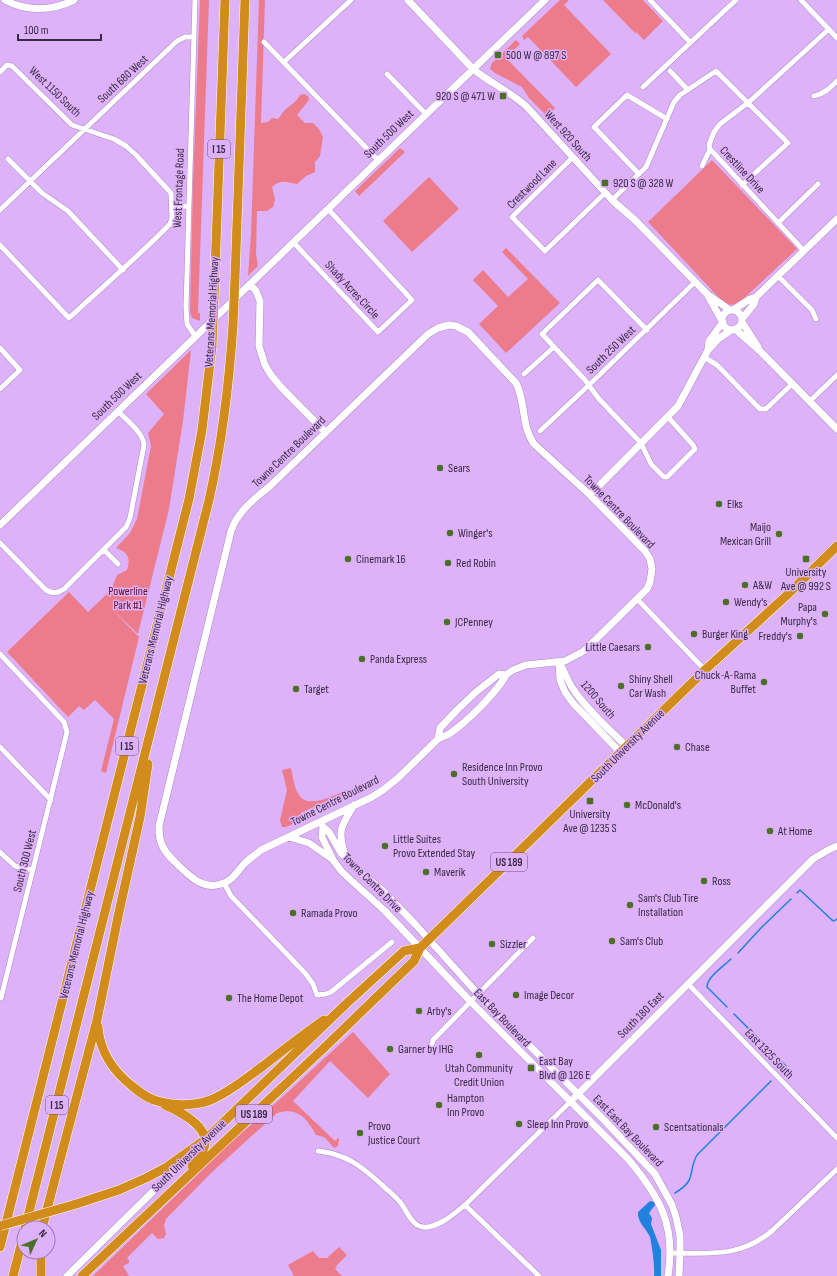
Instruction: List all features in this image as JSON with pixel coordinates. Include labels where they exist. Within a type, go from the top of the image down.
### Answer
[{"type":"highway","name":"Veterans Memorial Highway","points":[[0,1247],[189,499],[202,430],[212,346],[225,0]]},
{"type":"highway","name":"Veterans Memorial Highway","points":[[28,1220],[216,468],[226,403],[233,325],[244,0]]},
{"type":"highway","name":"South University Avenue","points":[[82,1276],[414,961],[420,948],[705,670],[837,546]]},
{"type":"highway","points":[[44,1220],[97,1020],[140,817],[158,704]]},
{"type":"highway","name":"South University Avenue","points":[[206,1140],[346,1004],[404,951],[420,948]]},
{"type":"highway","points":[[160,1102],[183,1104],[214,1099],[244,1080],[346,1004]]},
{"type":"highway","points":[[97,1020],[103,1051],[111,1066],[121,1077],[144,1095],[179,1112],[191,1120],[201,1131],[206,1140],[202,1153],[178,1185]]},
{"type":"highway","name":"US 189","points":[[0,1226],[119,1190],[146,1178],[167,1166],[206,1140]]},
{"type":"highway","points":[[12,1276],[17,1260]]},
{"type":"highway","points":[[41,1260],[41,1276]]},
{"type":"street","points":[[5,0],[22,7],[35,9],[64,5],[74,0]]},
{"type":"street","name":"West Frontage Road","points":[[195,0],[186,315],[187,324],[196,336]]},
{"type":"street","points":[[284,62],[351,0]]},
{"type":"street","name":"West 920 South","points":[[408,0],[485,79],[522,103],[552,133],[572,158],[605,193],[636,221],[707,294],[732,310]]},
{"type":"street","name":"South 500 West","points":[[0,525],[545,0]]},
{"type":"street","points":[[650,0],[690,42]]},
{"type":"street","points":[[643,87],[736,0]]},
{"type":"street","points":[[801,0],[837,38]]},
{"type":"street","name":"Crestline Drive","points":[[804,251],[742,186],[709,146],[714,132],[720,124],[749,102],[829,29]]},
{"type":"street","name":"South 680 West","points":[[0,210],[177,41],[184,38],[194,38]]},
{"type":"street","points":[[264,42],[378,160]]},
{"type":"street","name":"West 1150 South","points":[[0,72],[10,65],[12,66],[72,125],[114,139],[132,151],[170,190],[172,196],[172,207]]},
{"type":"street","points":[[670,71],[688,90]]},
{"type":"street","points":[[612,200],[639,174],[648,163],[674,102],[680,95],[716,71],[749,102],[788,143],[742,186]]},
{"type":"street","points":[[387,74],[426,114]]},
{"type":"street","points":[[814,96],[821,95],[826,92],[837,81]]},
{"type":"street","points":[[639,174],[594,127],[627,95],[667,119]]},
{"type":"street","points":[[702,166],[710,149]]},
{"type":"street","name":"Crestwood Lane","points":[[572,158],[512,216],[545,251],[605,193]]},
{"type":"street","points":[[8,159],[46,196],[68,212],[123,270]]},
{"type":"street","points":[[778,223],[818,184]]},
{"type":"street","points":[[0,245],[70,318],[94,294],[123,270],[170,224],[172,218],[172,207],[188,206]]},
{"type":"street","name":"Shady Acres Circle","points":[[293,242],[378,332],[412,300],[328,209]]},
{"type":"street","points":[[706,353],[709,341],[723,321],[725,313],[756,297],[837,220]]},
{"type":"street","points":[[778,276],[812,310],[816,319]]},
{"type":"street","points":[[647,330],[598,280],[542,334],[641,444],[651,464],[662,476],[667,477],[695,450],[695,448],[668,417]]},
{"type":"street","name":"South 250 West","points":[[540,431],[647,330],[695,282]]},
{"type":"street","points":[[250,284],[256,291],[260,301],[260,353],[267,370],[281,387],[325,432]]},
{"type":"street","name":"West 920 South","points":[[707,294],[723,321]]},
{"type":"street","points":[[590,495],[678,406],[706,353],[718,339],[738,327],[754,304],[756,297]]},
{"type":"street","points":[[732,310],[739,313],[760,351]]},
{"type":"street","points":[[723,321],[727,328],[733,329],[760,351],[837,429]]},
{"type":"street","name":"Towne Centre Boulevard","points":[[449,325],[456,326],[468,332],[514,380],[519,390],[525,424],[530,438],[560,469],[590,495],[641,547],[650,559],[652,569],[650,582],[645,592],[584,651],[573,658],[559,662],[526,665],[506,674],[499,674],[472,696],[440,728],[438,739],[388,786],[372,797],[354,805],[322,824],[261,850],[252,856],[238,872],[224,882],[209,885],[198,882],[190,877],[170,858],[162,845],[159,836],[160,818],[236,519],[246,507],[428,334],[441,326],[449,325]]},
{"type":"street","points":[[524,374],[554,347]]},
{"type":"street","points":[[0,348],[20,370],[0,389]]},
{"type":"street","points":[[706,353],[760,409],[766,409],[793,383]]},
{"type":"street","points":[[810,401],[837,375]]},
{"type":"street","points":[[0,543],[44,589],[54,593],[64,589],[123,531],[130,518],[144,448],[144,440],[118,411]]},
{"type":"street","points":[[104,550],[118,564]]},
{"type":"street","points":[[638,600],[705,670]]},
{"type":"street","name":"South 300 West","points":[[0,654],[64,722],[67,729],[51,800],[0,998]]},
{"type":"street","name":"1200 South","points":[[559,662],[560,680],[565,692],[573,703],[624,750]]},
{"type":"street","name":"1200 South","points":[[559,662],[568,677],[572,688],[624,750]]},
{"type":"street","points":[[438,739],[449,734],[466,719],[498,687],[506,674]]},
{"type":"street","points":[[0,747],[51,800]]},
{"type":"street","points":[[347,859],[340,836],[341,828],[354,805]]},
{"type":"street","name":"Towne Centre Drive","points":[[322,824],[329,832],[341,853],[386,895],[429,940]]},
{"type":"street","name":"Towne Centre Drive","points":[[322,824],[322,837],[334,860],[351,881],[384,911],[420,948]]},
{"type":"street","points":[[289,837],[309,843],[334,860]]},
{"type":"street","name":"South 180 East","points":[[318,1151],[332,1153],[353,1161],[399,1200],[413,1221],[419,1226],[429,1227],[439,1223],[465,1205],[813,859],[837,846]]},
{"type":"street","points":[[0,852],[15,866],[33,870]]},
{"type":"street","points":[[224,882],[229,893],[305,973],[313,984],[317,994],[326,994],[331,992],[392,942]]},
{"type":"street","points":[[431,1049],[433,1040],[533,938]]},
{"type":"street","name":"East Bay Boulevard","points":[[429,940],[478,994],[577,1095]]},
{"type":"street","name":"East Bay Boulevard","points":[[420,948],[570,1102]]},
{"type":"street","name":"East 1325 South","points":[[688,984],[837,1138]]},
{"type":"street","name":"East East Bay Boulevard","points":[[577,1095],[623,1139],[655,1174],[672,1205],[680,1236],[680,1253]]},
{"type":"street","name":"East East Bay Boulevard","points":[[570,1102],[642,1176],[659,1202],[665,1218],[670,1239],[670,1253]]},
{"type":"street","name":"South University Avenue","points":[[69,1274],[206,1140]]},
{"type":"street","points":[[668,1276],[670,1253],[721,1253],[743,1249],[763,1239],[837,1169]]},
{"type":"street","points":[[465,1205],[539,1276]]},
{"type":"street","points":[[679,1276],[680,1253]]},
{"type":"green space","points":[[200,0],[209,0],[198,313],[200,313],[200,321],[192,318],[190,312]]},
{"type":"green space","points":[[259,0],[265,0],[261,123],[268,122],[272,118],[278,119],[300,95],[304,94],[308,96],[309,100],[297,115],[305,123],[313,123],[319,129],[323,137],[320,156],[315,162],[315,172],[306,176],[297,184],[281,182],[275,184],[272,187],[275,199],[273,207],[267,211],[257,211],[256,254],[258,266],[248,276],[251,234]]},
{"type":"green space","points":[[560,0],[569,0],[564,5],[611,54],[576,87],[528,37],[524,40],[522,36]]},
{"type":"green space","points":[[603,0],[643,0],[663,21],[644,40],[636,32],[635,33]]},
{"type":"green space","points":[[516,40],[520,44],[506,58],[555,108],[547,116],[529,98],[522,87],[490,69],[492,63]]},
{"type":"green space","points":[[400,148],[405,152],[359,196],[355,191]]},
{"type":"green space","points":[[712,160],[797,249],[741,301],[734,305],[729,305],[722,301],[648,222]]},
{"type":"green space","points":[[429,177],[459,209],[412,252],[383,221]]},
{"type":"green space","points":[[506,248],[560,303],[506,353],[479,324],[498,306],[473,280],[483,270],[508,297],[528,279],[502,252]]},
{"type":"green space","name":"Powerline Park #1","points":[[191,350],[183,421],[169,509],[138,634],[110,607],[139,637],[106,773],[101,771],[114,719],[95,700],[84,710],[79,706],[68,717],[7,652],[69,592],[88,612],[111,590],[117,575],[127,570],[129,562],[128,556],[123,551],[116,548],[130,533],[137,519],[151,446],[148,433],[164,414],[146,394]]},
{"type":"green space","points":[[291,768],[296,789],[303,799],[309,801],[322,800],[348,790],[351,791],[352,795],[331,805],[324,802],[301,813],[300,821],[286,827],[282,827],[280,820],[287,790],[282,770]]},
{"type":"green space","points":[[353,1032],[390,1074],[368,1098],[330,1061],[293,1101],[335,1141],[338,1138],[339,1139],[338,1146],[334,1148],[325,1138],[316,1135],[309,1123],[301,1115],[291,1111],[277,1113],[211,1173],[166,1219],[164,1225],[166,1234],[164,1238],[158,1239],[152,1233],[127,1258],[129,1263],[123,1266],[129,1276],[93,1276],[228,1145]]},
{"type":"green space","points":[[339,1247],[347,1255],[335,1269],[342,1276],[294,1276],[288,1265],[313,1251],[319,1258],[327,1258]]},
{"type":"water","points":[[650,1201],[654,1202],[655,1205],[649,1213],[652,1218],[651,1224],[661,1250],[661,1276],[654,1276],[654,1262],[650,1237],[640,1222],[638,1216],[638,1212]]},
{"type":"waterway","points":[[797,893],[800,890],[832,920],[834,921],[837,919]]},
{"type":"waterway","points":[[738,953],[791,899]]},
{"type":"waterway","points":[[727,1007],[707,987],[710,979],[731,959]]},
{"type":"waterway","points":[[734,1014],[762,1042]]},
{"type":"waterway","points":[[770,1051],[786,1066],[784,1068]]},
{"type":"waterway","points":[[675,1193],[687,1184],[697,1155],[771,1081]]},
{"type":"place","name":"500 W @ 897 S","points":[[498,55]]},
{"type":"place","name":"920 S @ 471 W","points":[[503,96]]},
{"type":"place","name":"920 S @ 328 W","points":[[605,183]]},
{"type":"place","name":"Sears","points":[[440,468]]},
{"type":"place","name":"Elks","points":[[719,504]]},
{"type":"place","name":"Winger's","points":[[450,533]]},
{"type":"place","name":"Maijo Mexican Grill","points":[[779,534]]},
{"type":"place","name":"Cinemark 16","points":[[348,559]]},
{"type":"place","name":"University Ave @ 992 S","points":[[806,559]]},
{"type":"place","name":"Red Robin","points":[[448,563]]},
{"type":"place","name":"A&W","points":[[745,585]]},
{"type":"place","name":"Wendy's","points":[[726,602]]},
{"type":"place","name":"Papa Murphy's","points":[[825,614]]},
{"type":"place","name":"JCPenney","points":[[447,622]]},
{"type":"place","name":"Burger King","points":[[694,634]]},
{"type":"place","name":"Freddy's","points":[[800,636]]},
{"type":"place","name":"Little Caesars","points":[[648,647]]},
{"type":"place","name":"Panda Express","points":[[362,659]]},
{"type":"place","name":"Chuck-A-Rama Buffet","points":[[764,682]]},
{"type":"place","name":"Shiny Shell Car Wash","points":[[621,686]]},
{"type":"place","name":"Target","points":[[296,689]]},
{"type":"place","name":"Chase","points":[[677,747]]},
{"type":"place","name":"Residence Inn Provo South University","points":[[454,774]]},
{"type":"place","name":"University Ave @ 1235 S","points":[[590,801]]},
{"type":"place","name":"McDonald's","points":[[627,805]]},
{"type":"place","name":"At Home","points":[[770,831]]},
{"type":"place","name":"Little Suites Provo Extended Stay","points":[[385,846]]},
{"type":"place","name":"Maverik","points":[[426,872]]},
{"type":"place","name":"Ross","points":[[704,881]]},
{"type":"place","name":"Sam's Club Tire Installation","points":[[630,905]]},
{"type":"place","name":"Ramada Provo","points":[[293,913]]},
{"type":"place","name":"Sam's Club","points":[[612,941]]},
{"type":"place","name":"Sizzler","points":[[492,944]]},
{"type":"place","name":"Image Decor","points":[[516,995]]},
{"type":"place","name":"The Home Depot","points":[[229,998]]},
{"type":"place","name":"Arby's","points":[[419,1011]]},
{"type":"place","name":"Garner by IHG","points":[[390,1049]]},
{"type":"place","name":"Utah Community Credit Union","points":[[479,1055]]},
{"type":"place","name":"East Bay Blvd @ 126 E","points":[[531,1068]]},
{"type":"place","name":"Hampton Inn Provo","points":[[439,1105]]},
{"type":"place","name":"Sleep Inn Provo","points":[[519,1124]]},
{"type":"place","name":"Scentsationals","points":[[656,1127]]},
{"type":"place","name":"Provo Justice Court","points":[[360,1133]]}]
